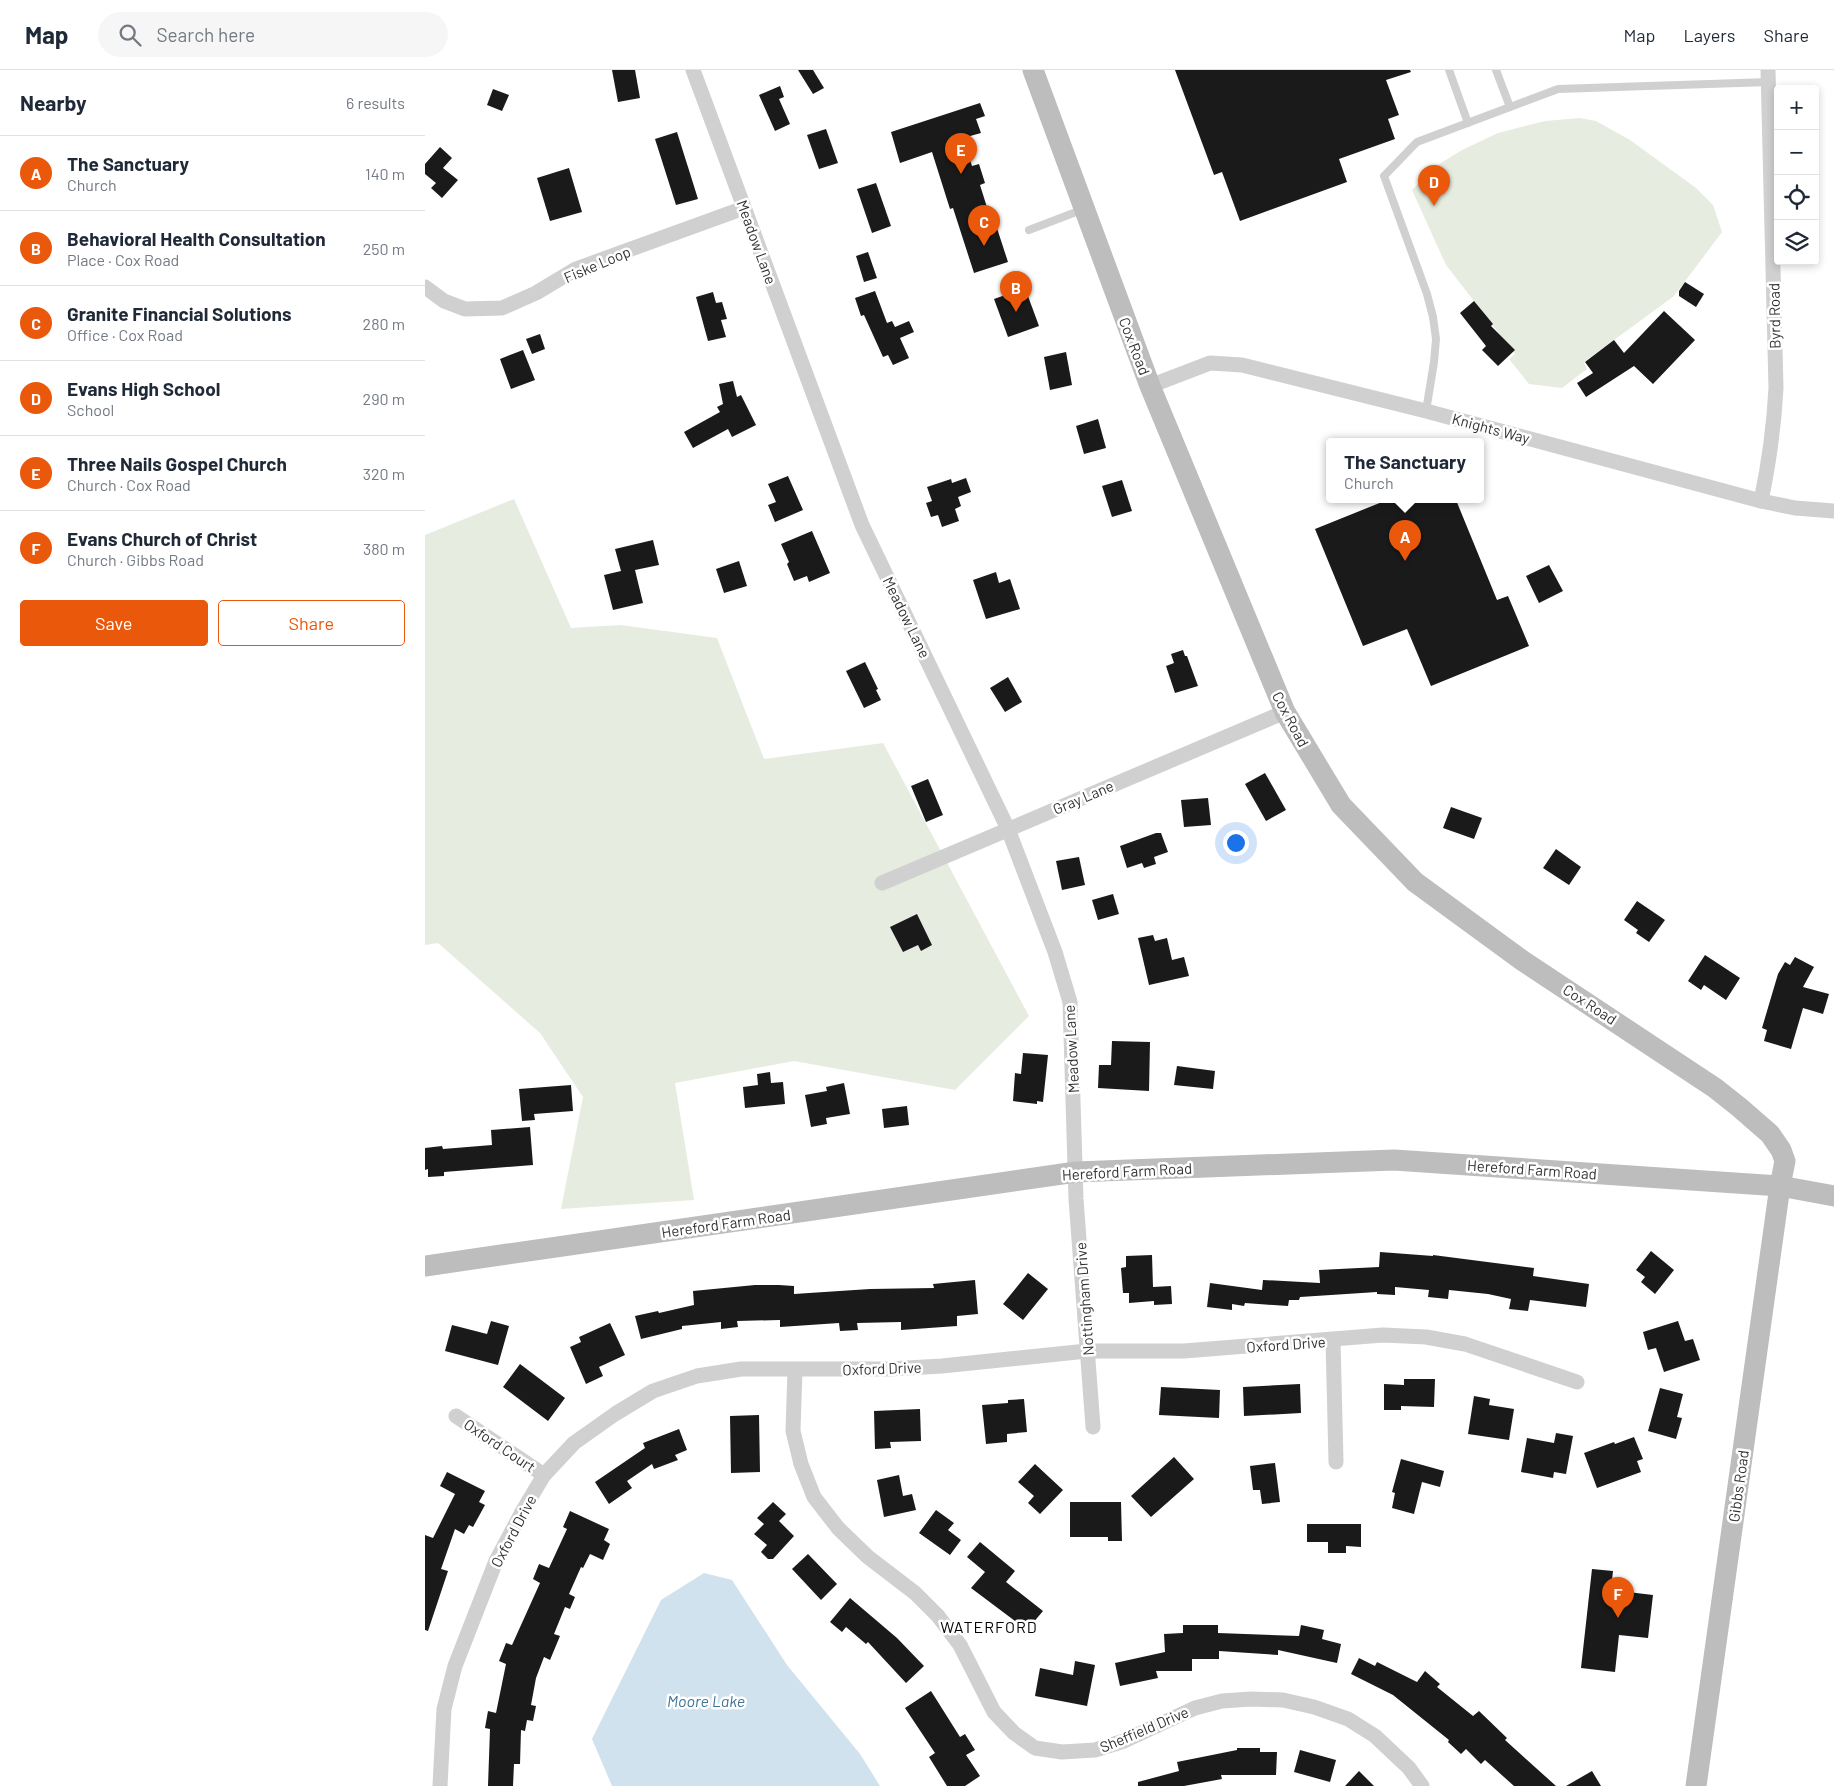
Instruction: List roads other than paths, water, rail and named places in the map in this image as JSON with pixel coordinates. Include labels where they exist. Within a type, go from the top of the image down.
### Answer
[{"type":"street","name":"Meadow Lane","points":[[693,70],[862,524],[1008,829],[1055,952],[1070,1002],[1076,1172]]},
{"type":"street","name":"Cox Road","points":[[1034,70],[1150,386],[1285,712],[1341,805],[1415,882],[1523,961],[1715,1088],[1739,1107],[1769,1134],[1781,1150],[1785,1161],[1780,1186]]},
{"type":"street","name":"Byrd Road","points":[[1761,501],[1774,428],[1776,388],[1769,76]]},
{"type":"street","name":"Fiske Loop","points":[[425,287],[443,300],[465,309],[502,308],[536,293],[576,269],[744,208]]},
{"type":"street","name":"Knights Way","points":[[1150,386],[1210,363],[1242,365],[1426,411],[1761,501],[1795,508],[1834,511]]},
{"type":"street","name":"Gray Lane","points":[[882,883],[1285,712]]},
{"type":"street","name":"Hereford Farm Road","points":[[425,1266],[1076,1172],[1394,1160],[1780,1186],[1834,1196]]},
{"type":"street","name":"Nottingham Drive","points":[[1076,1172],[1093,1427]]},
{"type":"street","name":"Gibbs Road","points":[[1696,1786],[1780,1186]]},
{"type":"street","name":"Oxford Drive","points":[[440,1786],[443,1709],[455,1666],[496,1561],[544,1475],[574,1443],[615,1414],[653,1391],[697,1376],[741,1369],[889,1369],[942,1366],[1087,1351],[1184,1351],[1383,1336],[1427,1337],[1465,1344],[1577,1382]]},
{"type":"street","points":[[1333,1340],[1336,1462]]},
{"type":"street","name":"Sheffield Drive","points":[[795,1370],[793,1432],[801,1464],[814,1497],[838,1528],[868,1557],[915,1593],[938,1616],[960,1645],[995,1712],[1015,1733],[1035,1748],[1062,1752],[1095,1750],[1124,1741],[1195,1708],[1222,1701],[1251,1699],[1283,1700],[1348,1719],[1375,1736],[1409,1768],[1423,1786]]},
{"type":"street","name":"Oxford Court","points":[[456,1416],[544,1475]]},
{"type":"lane","points":[[1449,70],[1468,122]]},
{"type":"lane","points":[[1496,70],[1510,107]]},
{"type":"lane","points":[[1426,411],[1436,339],[1433,318],[1427,294],[1383,176],[1417,142],[1558,89],[1769,76]]},
{"type":"lane","points":[[1029,230],[1084,209]]},
{"type":"water","name":"Moore Lake","points":[[704,1573],[732,1580],[787,1665],[860,1754],[880,1786],[612,1786],[592,1739],[661,1600]]},
{"type":"place","name":"Three Nails Gospel Church","points":[[961,174]]},
{"type":"place","name":"Evans High School","points":[[1434,206]]},
{"type":"place","name":"Granite Financial Solutions","points":[[984,246]]},
{"type":"place","name":"Behavioral Health Consultation","points":[[1016,312]]},
{"type":"place","name":"The Sanctuary","points":[[1405,561]]},
{"type":"place","name":"Evans Church of Christ","points":[[1618,1618]]},
{"type":"district","name":"WATERFORD","points":[[989,1626]]}]
